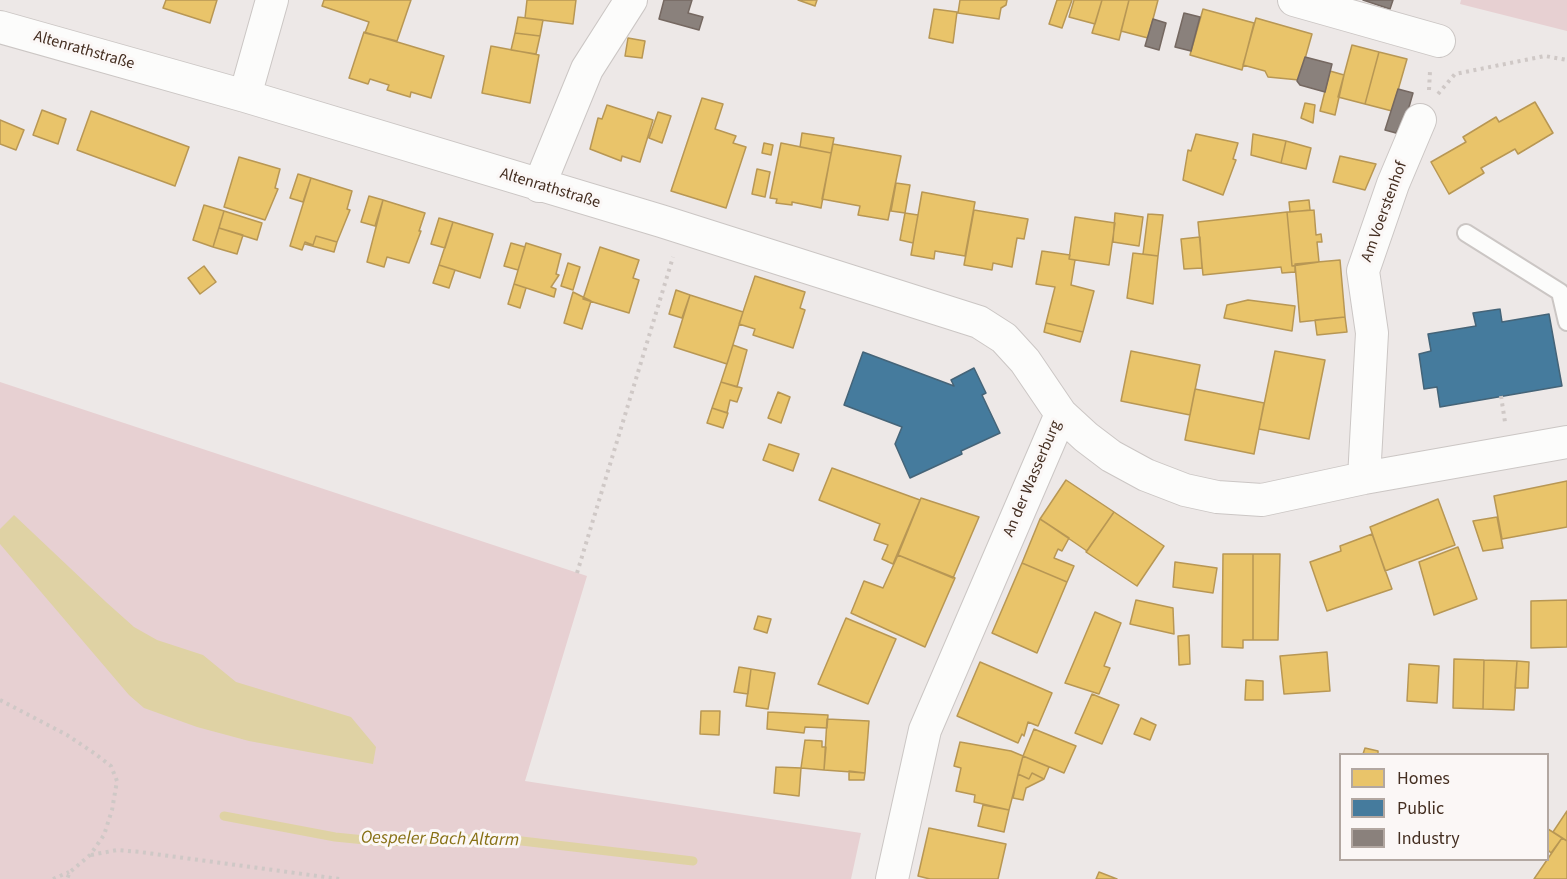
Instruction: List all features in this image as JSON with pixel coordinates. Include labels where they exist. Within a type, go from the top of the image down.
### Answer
[{"type":"street","points":[[245,96],[272,0]]},
{"type":"street","points":[[539,186],[588,69],[631,0]]},
{"type":"street","points":[[1303,1],[1439,41]]},
{"type":"street","name":"Altenrathstraße","points":[[0,27],[245,96],[682,228],[979,322],[1004,338],[1025,361],[1061,414]]},
{"type":"street","name":"Am Voerstenhof","points":[[1364,478],[1372,333],[1363,271],[1393,184],[1420,120]]},
{"type":"street","name":"An der Wasserburg","points":[[892,879],[925,730],[1061,414],[1111,456],[1146,475],[1185,490],[1217,497],[1262,500],[1364,478],[1567,442]]},
{"type":"lane","points":[[1466,233],[1560,292],[1567,322]]},
{"type":"path","points":[[1420,120],[1428,106],[1455,74],[1545,56],[1567,60]]},
{"type":"path","points":[[577,573],[682,228]]},
{"type":"path","points":[[1502,396],[1506,431]]},
{"type":"path","points":[[0,700],[67,735],[111,766],[117,781],[112,810],[104,835],[90,855],[70,872],[53,879]]},
{"type":"path","points":[[90,855],[117,850],[140,852],[340,879]]},
{"type":"path","points":[[67,879],[70,872]]},
{"type":"shaded area","points":[[1461,0],[1567,0],[1567,31],[1460,4]]},
{"type":"shaded area","points":[[0,382],[587,576],[525,781],[861,833],[851,879],[0,879]]},
{"type":"shaded area","points":[[14,515],[134,627],[157,640],[203,655],[236,682],[351,717],[376,747],[373,764],[249,741],[197,727],[144,708],[129,695],[0,544],[0,529]]},
{"type":"building: Homes","points":[[166,0],[217,0],[210,23],[163,8]]},
{"type":"building: Homes","points":[[324,0],[411,0],[397,41],[365,33],[369,22],[322,6]]},
{"type":"building: Homes","points":[[527,0],[576,0],[573,24],[525,18]]},
{"type":"building: Homes","points":[[798,0],[817,0],[815,6]]},
{"type":"building: Homes","points":[[960,0],[1007,0],[1006,5],[1001,8],[999,19],[958,13]]},
{"type":"building: Homes","points":[[1057,0],[1072,0],[1062,28],[1049,24]]},
{"type":"building: Homes","points":[[1074,0],[1102,0],[1095,24],[1069,17]]},
{"type":"building: Homes","points":[[1102,0],[1129,0],[1119,40],[1092,33]]},
{"type":"building: Homes","points":[[1129,0],[1158,0],[1148,38],[1121,31]]},
{"type":"building: Homes","points":[[934,9],[957,12],[953,43],[929,38]]},
{"type":"building: Homes","points":[[1203,9],[1254,23],[1242,70],[1190,55]]},
{"type":"building: Homes","points":[[518,17],[543,20],[540,36],[515,33]]},
{"type":"building: Homes","points":[[1256,18],[1312,34],[1299,80],[1268,77],[1265,71],[1243,65]]},
{"type":"building: Homes","points":[[364,32],[444,56],[431,98],[411,92],[410,97],[387,90],[389,85],[370,79],[368,84],[349,78]]},
{"type":"building: Homes","points":[[515,33],[540,36],[536,54],[511,50]]},
{"type":"building: Homes","points":[[628,38],[645,41],[642,58],[625,56]]},
{"type":"building: Homes","points":[[1352,45],[1379,52],[1365,104],[1338,97]]},
{"type":"building: Homes","points":[[491,46],[539,55],[530,103],[482,93]]},
{"type":"building: Homes","points":[[1379,52],[1407,59],[1392,111],[1365,104]]},
{"type":"building: Homes","points":[[1330,71],[1344,75],[1335,115],[1320,111]]},
{"type":"building: Homes","points":[[702,98],[723,104],[715,129],[736,136],[733,143],[746,147],[726,208],[671,191]]},
{"type":"building: Homes","points":[[1535,102],[1553,133],[1518,154],[1515,149],[1481,168],[1484,173],[1449,194],[1431,162],[1466,142],[1463,137],[1496,117],[1499,122]]},
{"type":"building: Homes","points":[[1305,103],[1315,105],[1313,123],[1301,118]]},
{"type":"building: Homes","points":[[607,105],[653,120],[640,162],[622,156],[621,161],[590,149],[598,118],[602,119]]},
{"type":"building: Homes","points":[[42,110],[66,119],[58,144],[33,135]]},
{"type":"building: Homes","points":[[91,111],[189,147],[175,186],[77,150]]},
{"type":"building: Homes","points":[[658,112],[671,116],[662,143],[649,138]]},
{"type":"building: Homes","points":[[0,120],[24,130],[16,150],[0,144]]},
{"type":"building: Homes","points":[[802,133],[834,138],[831,153],[800,147]]},
{"type":"building: Homes","points":[[1196,134],[1238,143],[1233,159],[1236,160],[1223,195],[1183,180],[1188,150],[1191,151]]},
{"type":"building: Homes","points":[[1253,134],[1286,141],[1281,163],[1251,155]]},
{"type":"building: Homes","points":[[1286,141],[1311,148],[1306,169],[1281,163]]},
{"type":"building: Homes","points":[[764,143],[773,145],[771,155],[762,153]]},
{"type":"building: Homes","points":[[781,143],[831,153],[821,208],[792,202],[792,205],[776,203],[777,199],[770,198]]},
{"type":"building: Homes","points":[[833,144],[901,156],[888,220],[858,215],[860,206],[822,199]]},
{"type":"building: Homes","points":[[1340,156],[1376,164],[1365,190],[1333,182]]},
{"type":"building: Homes","points":[[239,157],[280,169],[275,188],[278,189],[265,220],[224,207]]},
{"type":"building: Homes","points":[[757,169],[770,172],[765,197],[752,194]]},
{"type":"building: Homes","points":[[298,174],[311,178],[303,202],[290,198]]},
{"type":"building: Homes","points":[[311,178],[352,191],[347,209],[350,210],[337,242],[316,236],[313,245],[305,242],[302,250],[290,246]]},
{"type":"building: Homes","points":[[896,183],[910,185],[905,213],[891,211]]},
{"type":"building: Homes","points":[[922,192],[975,202],[965,256],[935,251],[934,259],[911,255]]},
{"type":"building: Homes","points":[[369,196],[383,200],[375,226],[361,222]]},
{"type":"building: Homes","points":[[383,200],[425,213],[409,263],[387,257],[384,267],[367,262]]},
{"type":"building: Homes","points":[[1309,200],[1310,210],[1290,212],[1289,202]]},
{"type":"building: Homes","points":[[204,205],[224,211],[213,247],[193,240]]},
{"type":"building: Homes","points":[[974,210],[1028,219],[1024,239],[1017,238],[1012,267],[993,263],[992,270],[964,265]]},
{"type":"building: Homes","points":[[1314,210],[1316,235],[1321,234],[1322,242],[1317,242],[1319,262],[1292,266],[1287,212]]},
{"type":"building: Homes","points":[[224,211],[262,223],[257,240],[219,228]]},
{"type":"building: Homes","points":[[1287,212],[1292,266],[1295,266],[1295,272],[1282,273],[1281,267],[1203,275],[1198,222]]},
{"type":"building: Homes","points":[[905,213],[918,215],[913,243],[900,240]]},
{"type":"building: Homes","points":[[1115,213],[1143,217],[1139,246],[1113,242]]},
{"type":"building: Homes","points":[[1148,214],[1163,215],[1158,256],[1143,254]]},
{"type":"building: Homes","points":[[1075,217],[1115,223],[1109,265],[1069,259]]},
{"type":"building: Homes","points":[[439,218],[453,222],[445,248],[431,244]]},
{"type":"building: Homes","points":[[453,222],[493,234],[480,278],[439,265]]},
{"type":"building: Homes","points":[[219,228],[243,235],[237,254],[213,247]]},
{"type":"building: Homes","points":[[316,236],[337,242],[334,252],[305,244],[313,245]]},
{"type":"building: Homes","points":[[1200,237],[1202,268],[1184,269],[1181,239]]},
{"type":"building: Homes","points":[[511,243],[525,247],[518,270],[504,266]]},
{"type":"building: Homes","points":[[526,243],[561,254],[556,274],[559,275],[551,287],[556,289],[554,297],[514,284]]},
{"type":"building: Homes","points":[[600,247],[639,260],[633,278],[639,280],[629,313],[583,299]]},
{"type":"building: Homes","points":[[1042,251],[1070,255],[1069,259],[1075,260],[1071,285],[1094,291],[1083,332],[1046,323],[1055,287],[1036,284]]},
{"type":"building: Homes","points":[[1133,253],[1158,256],[1153,304],[1127,298]]},
{"type":"building: Homes","points":[[1340,260],[1345,317],[1300,322],[1295,264]]},
{"type":"building: Homes","points":[[568,263],[580,267],[573,290],[561,286]]},
{"type":"building: Homes","points":[[439,265],[455,270],[449,288],[433,283]]},
{"type":"building: Homes","points":[[204,266],[216,282],[200,294],[188,278]]},
{"type":"building: Homes","points":[[755,276],[805,292],[800,308],[805,310],[793,348],[753,335],[755,329],[739,324]]},
{"type":"building: Homes","points":[[514,284],[526,288],[520,308],[508,304]]},
{"type":"building: Homes","points":[[676,290],[690,295],[682,318],[669,314]]},
{"type":"building: Homes","points":[[573,292],[591,301],[582,329],[564,323]]},
{"type":"building: Homes","points":[[690,295],[743,312],[727,364],[674,347]]},
{"type":"building: Homes","points":[[1248,300],[1295,306],[1292,331],[1224,318],[1227,305]]},
{"type":"building: Homes","points":[[1345,317],[1347,332],[1317,335],[1315,320]]},
{"type":"building: Homes","points":[[1046,323],[1083,332],[1080,342],[1044,332]]},
{"type":"building: Homes","points":[[733,345],[747,350],[737,387],[721,382]]},
{"type":"building: Homes","points":[[1131,351],[1200,365],[1190,415],[1121,401]]},
{"type":"building: Homes","points":[[1275,351],[1325,360],[1309,439],[1259,429]]},
{"type":"building: Homes","points":[[721,382],[742,388],[737,402],[730,400],[727,413],[712,408]]},
{"type":"building: Homes","points":[[1195,389],[1264,403],[1254,454],[1185,440]]},
{"type":"building: Homes","points":[[778,392],[790,397],[781,423],[768,418]]},
{"type":"building: Homes","points":[[712,408],[728,413],[723,428],[707,423]]},
{"type":"building: Homes","points":[[769,444],[799,454],[793,471],[763,460]]},
{"type":"building: Homes","points":[[832,468],[920,500],[893,564],[882,559],[888,545],[874,540],[880,524],[819,500]]},
{"type":"building: Homes","points":[[1066,480],[1114,512],[1087,551],[1040,519]]},
{"type":"building: Homes","points":[[1567,481],[1567,527],[1502,539],[1494,496]]},
{"type":"building: Homes","points":[[921,498],[979,517],[953,578],[898,555]]},
{"type":"building: Homes","points":[[1438,499],[1455,545],[1385,571],[1370,527]]},
{"type":"building: Homes","points":[[1114,512],[1164,546],[1137,586],[1086,552]]},
{"type":"building: Homes","points":[[1497,517],[1503,548],[1483,551],[1473,521]]},
{"type":"building: Homes","points":[[1040,519],[1069,538],[1062,551],[1058,549],[1054,558],[1074,566],[1067,582],[1022,563]]},
{"type":"building: Homes","points":[[1372,534],[1392,589],[1327,611],[1310,562],[1341,551],[1340,546]]},
{"type":"building: Homes","points":[[1458,547],[1477,599],[1434,615],[1419,562]]},
{"type":"building: Homes","points":[[1223,554],[1253,554],[1253,640],[1243,640],[1243,648],[1222,647]]},
{"type":"building: Homes","points":[[1253,554],[1280,554],[1278,640],[1253,640]]},
{"type":"building: Homes","points":[[898,555],[955,578],[925,647],[851,613],[864,581],[883,588]]},
{"type":"building: Homes","points":[[1175,562],[1217,568],[1213,593],[1173,587]]},
{"type":"building: Homes","points":[[1022,563],[1067,582],[1037,653],[992,633]]},
{"type":"building: Homes","points":[[1136,600],[1173,608],[1174,634],[1130,624]]},
{"type":"building: Homes","points":[[1567,600],[1567,647],[1531,648],[1531,601]]},
{"type":"building: Homes","points":[[1095,612],[1121,623],[1104,666],[1110,668],[1099,694],[1065,683]]},
{"type":"building: Homes","points":[[758,616],[771,619],[767,633],[754,629]]},
{"type":"building: Homes","points":[[846,618],[896,639],[868,704],[818,684]]},
{"type":"building: Homes","points":[[1189,635],[1190,664],[1179,665],[1178,636]]},
{"type":"building: Homes","points":[[1327,652],[1330,691],[1284,694],[1280,656]]},
{"type":"building: Homes","points":[[1454,659],[1484,660],[1483,709],[1453,708]]},
{"type":"building: Homes","points":[[1484,660],[1517,661],[1514,710],[1483,709]]},
{"type":"building: Homes","points":[[1517,661],[1529,662],[1528,688],[1515,688]]},
{"type":"building: Homes","points":[[980,662],[1052,693],[1038,726],[1028,722],[1024,736],[1022,734],[1018,743],[957,716]]},
{"type":"building: Homes","points":[[1409,664],[1439,666],[1437,703],[1407,701]]},
{"type":"building: Homes","points":[[739,667],[751,669],[748,694],[734,692]]},
{"type":"building: Homes","points":[[751,669],[775,673],[768,709],[746,706]]},
{"type":"building: Homes","points":[[1246,680],[1263,681],[1263,700],[1245,700]]},
{"type":"building: Homes","points":[[1092,694],[1119,705],[1102,744],[1075,733]]},
{"type":"building: Homes","points":[[701,711],[720,711],[719,735],[700,734]]},
{"type":"building: Homes","points":[[768,712],[828,715],[827,728],[805,727],[804,733],[767,729]]},
{"type":"building: Homes","points":[[1141,718],[1156,725],[1150,740],[1134,734]]},
{"type":"building: Homes","points":[[827,719],[869,721],[865,773],[824,770]]},
{"type":"building: Homes","points":[[1034,729],[1076,746],[1064,773],[1023,756]]},
{"type":"building: Homes","points":[[805,740],[822,741],[822,747],[826,747],[824,770],[801,768]]},
{"type":"building: Homes","points":[[960,742],[1011,751],[1023,756],[1009,810],[974,802],[975,795],[956,791],[961,768],[954,766]]},
{"type":"building: Homes","points":[[1365,748],[1378,751],[1378,753],[1363,753]]},
{"type":"building: Homes","points":[[1023,756],[1049,767],[1044,779],[1032,773],[1029,779],[1018,774]]},
{"type":"building: Homes","points":[[776,767],[801,768],[799,796],[774,793]]},
{"type":"building: Homes","points":[[849,771],[865,773],[864,780],[849,780]]},
{"type":"building: Homes","points":[[1032,773],[1044,779],[1026,788],[1023,800],[1013,798],[1018,774],[1029,779]]},
{"type":"building: Homes","points":[[983,805],[1009,810],[1004,832],[978,826]]},
{"type":"building: Homes","points":[[1567,811],[1567,841],[1553,832]]},
{"type":"building: Homes","points":[[929,828],[1006,844],[998,879],[930,879],[918,876]]},
{"type":"building: Homes","points":[[1549,830],[1562,838],[1551,853],[1549,851]]},
{"type":"building: Homes","points":[[1562,838],[1567,841],[1567,879],[1534,879],[1546,861],[1549,861],[1549,857]]},
{"type":"building: Homes","points":[[1099,872],[1117,879],[1096,879]]},
{"type":"building: Public","points":[[1500,309],[1502,322],[1549,314],[1562,386],[1440,407],[1437,387],[1424,389],[1419,354],[1431,351],[1428,334],[1476,326],[1473,313]]},
{"type":"building: Public","points":[[863,352],[954,386],[951,380],[974,368],[986,393],[982,395],[1000,433],[910,478],[895,444],[902,427],[844,405]]},
{"type":"building: Industry","points":[[664,0],[692,0],[688,13],[703,17],[699,30],[659,19]]},
{"type":"building: Industry","points":[[1363,0],[1393,0],[1390,9]]},
{"type":"building: Industry","points":[[1184,13],[1200,17],[1191,51],[1175,47]]},
{"type":"building: Industry","points":[[1153,19],[1166,23],[1159,50],[1145,46]]},
{"type":"building: Industry","points":[[1305,57],[1332,64],[1325,92],[1300,85],[1297,81]]},
{"type":"building: Industry","points":[[1398,89],[1413,93],[1407,114],[1396,133],[1385,130]]},
{"type":"waterway","name":"Oespeler Bach Altarm","points":[[224,816],[335,837],[385,842],[496,838],[693,861]]}]
